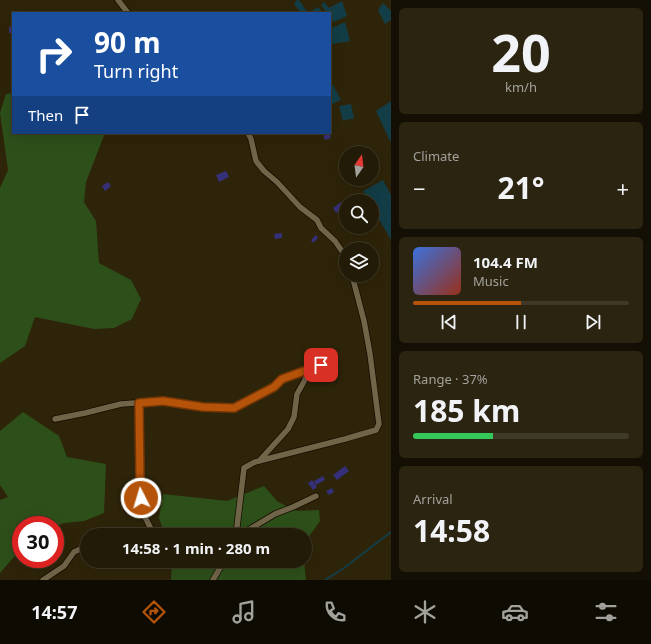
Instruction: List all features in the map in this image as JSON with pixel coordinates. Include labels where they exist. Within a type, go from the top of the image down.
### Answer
[{"type":"street","points":[[118,0],[127,12]]},
{"type":"street","points":[[248,134],[256,161],[264,171],[277,182],[300,207],[317,220],[321,228],[339,246]]},
{"type":"street","points":[[237,528],[244,468],[260,460],[376,430],[379,424],[370,354],[364,321],[354,282]]},
{"type":"street","points":[[55,419],[121,404],[163,401],[203,407],[234,408],[274,387],[282,379],[321,365]]},
{"type":"street","points":[[260,460],[288,429],[294,417],[297,394],[305,380],[308,370]]},
{"type":"street","points":[[139,403],[140,482],[143,513],[150,528]]},
{"type":"street","points":[[252,528],[275,514],[316,496]]},
{"type":"street","points":[[43,580],[64,566],[74,552],[80,549]]},
{"type":"street","points":[[213,580],[220,568]]},
{"type":"green space","points":[[12,93],[12,134],[105,134],[86,182],[84,202],[96,221],[99,263],[131,280],[141,299],[132,319],[114,328],[94,329],[35,317],[25,346],[0,363],[0,188],[8,170],[0,113],[6,94]]},
{"type":"green space","points":[[23,412],[59,436],[67,457],[106,464],[104,513],[84,521],[64,523],[64,516],[12,516],[12,559],[0,573],[0,500],[8,497],[0,485],[0,431]]},
{"type":"green space","points":[[264,486],[278,502],[297,511],[319,510],[320,521],[312,532],[312,528],[163,528],[159,518],[163,494],[227,501]]},
{"type":"green space","points":[[172,568],[305,568],[306,580],[171,580]]},
{"type":"water","points":[[297,0],[299,0],[307,12],[300,12],[294,4]]},
{"type":"water","points":[[342,1],[347,16],[334,22],[331,18],[331,12],[326,12],[321,5],[324,2],[329,8]]},
{"type":"water","points":[[383,3],[391,11],[391,20],[385,24],[378,10]]},
{"type":"water","points":[[318,7],[322,12],[310,12]]},
{"type":"water","points":[[345,22],[350,41],[331,44],[331,29]]},
{"type":"water","points":[[333,85],[341,100],[331,105],[331,86]]},
{"type":"water","points":[[391,101],[391,143],[376,111]]},
{"type":"water","points":[[351,104],[354,118],[343,121],[339,106]]},
{"type":"water","points":[[383,180],[391,195],[391,240],[379,219],[379,194],[365,194],[363,191],[372,186],[379,186],[379,182]]},
{"type":"building","points":[[12,26],[12,33],[9,33],[9,27]]},
{"type":"building","points":[[323,134],[329,134],[331,138],[325,140]]},
{"type":"building","points":[[226,171],[229,177],[219,182],[216,175]]},
{"type":"building","points":[[108,182],[111,186],[105,191],[102,186]]},
{"type":"building","points":[[339,204],[339,211],[336,213],[333,208]]},
{"type":"building","points":[[282,233],[282,238],[275,239],[274,234]]},
{"type":"building","points":[[316,235],[318,238],[313,243],[311,240]]},
{"type":"building","points":[[345,466],[349,471],[337,480],[333,475]]},
{"type":"building","points":[[323,476],[325,480],[316,485],[314,481]]},
{"type":"building","points":[[312,480],[317,487],[313,490],[308,483]]},
{"type":"building","points":[[332,488],[334,492],[329,495],[326,491]]},
{"type":"waterway","points":[[325,580],[344,568],[391,532]]},
{"type":"route","points":[[141,498],[139,403],[163,401],[203,407],[234,408],[274,387],[282,379],[321,365]]}]
